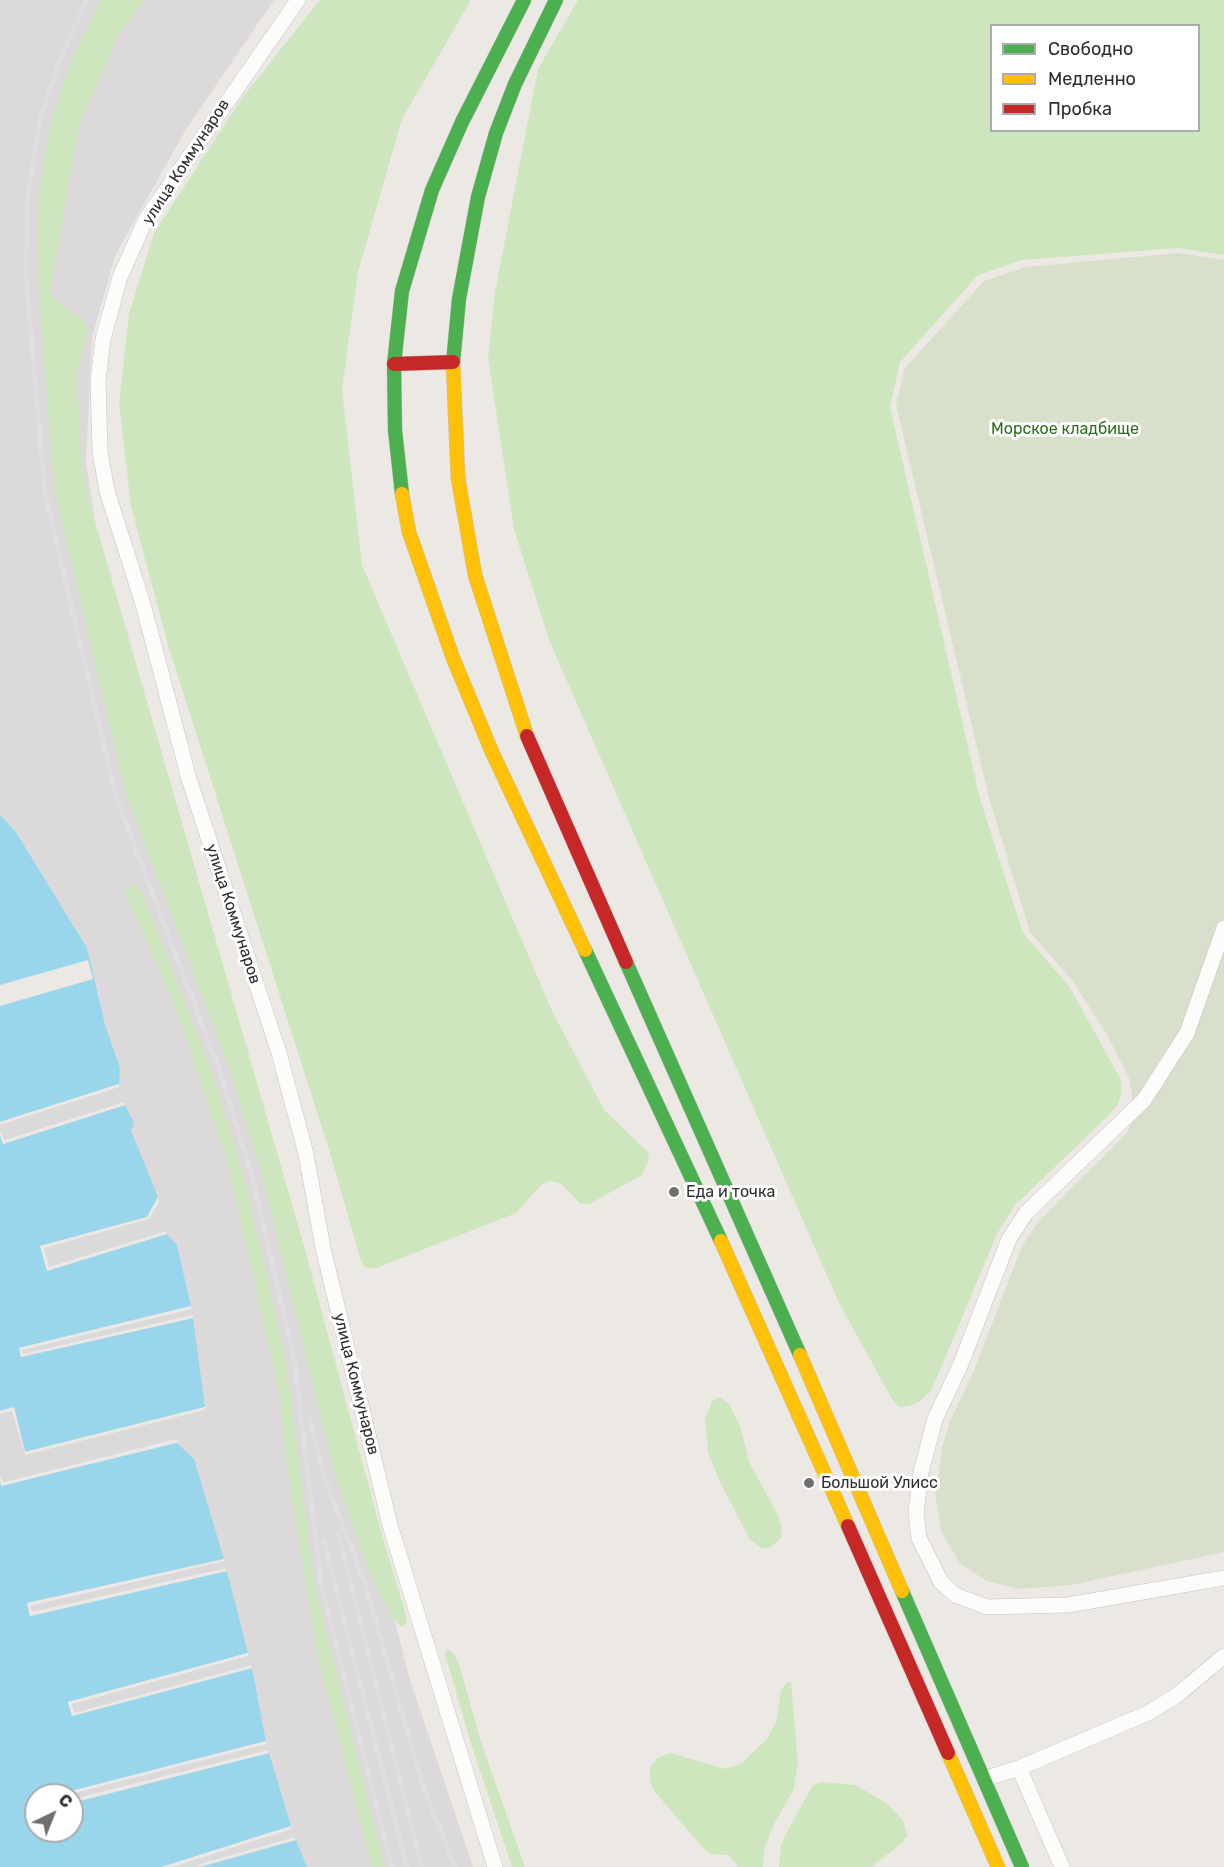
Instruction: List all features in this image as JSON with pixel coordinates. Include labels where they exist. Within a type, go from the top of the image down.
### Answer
[{"type":"highway","points":[[524,0],[462,122],[432,190],[402,291],[394,364],[395,430],[399,481],[405,512],[422,571],[453,658],[492,752],[748,1300],[998,1867]]},
{"type":"highway","points":[[556,0],[515,84],[496,133],[477,197],[459,299],[453,362],[458,478],[475,574],[527,737],[1022,1867]]},
{"type":"highway","points":[[394,364],[453,362]]},
{"type":"street","name":"улица Коммунаров","points":[[298,0],[146,219],[120,277],[103,339],[98,381],[100,452],[107,491],[142,604],[189,779],[279,1053],[306,1154],[323,1248],[390,1526],[495,1867]]},
{"type":"street","points":[[1224,928],[1187,1033],[1144,1100],[1026,1213],[1009,1239],[960,1366],[935,1419],[921,1472],[916,1513],[918,1538],[941,1582],[955,1594],[987,1607],[1068,1605],[1224,1578]]},
{"type":"street","points":[[984,1779],[1019,1768],[1167,1704],[1224,1656]]},
{"type":"street","points":[[1019,1768],[1062,1867]]},
{"type":"shaded area","points":[[0,0],[274,0],[185,131],[115,256],[92,337],[86,461],[110,622],[271,1143],[410,1680],[473,1867],[307,1867],[295,1840],[201,1867],[162,1867],[290,1826],[84,1803],[84,1788],[266,1741],[251,1668],[72,1716],[68,1702],[247,1653],[227,1571],[30,1616],[27,1603],[194,1459],[177,1443],[1,1486],[0,1411],[14,1407],[25,1452],[205,1407],[21,1357],[19,1348],[191,1306],[177,1245],[47,1270],[40,1246],[131,1131],[134,1123],[3,1144],[0,1122],[118,1084],[120,1068],[105,1024],[87,948],[16,832],[0,815]]},
{"type":"green space","points":[[101,0],[144,0],[120,32],[80,123],[50,292],[61,305],[83,319],[88,328],[77,375],[81,456],[88,497],[304,1246],[407,1619],[405,1625],[401,1627],[392,1618],[371,1576],[335,1475],[262,1175],[230,1070],[125,791],[54,487],[38,279],[37,204],[51,122],[72,59]]},
{"type":"green space","points":[[320,0],[471,0],[402,119],[358,272],[342,390],[362,565],[552,1011],[604,1110],[648,1152],[649,1160],[642,1175],[589,1204],[581,1204],[560,1183],[550,1181],[542,1184],[516,1213],[374,1269],[365,1267],[361,1261],[330,1153],[168,645],[131,506],[119,403],[129,314],[154,233],[242,98]]},
{"type":"green space","points":[[578,0],[1224,0],[1224,255],[1178,248],[1022,260],[978,275],[900,362],[890,407],[980,799],[1023,933],[1069,986],[1120,1078],[1122,1091],[1118,1104],[1109,1115],[1015,1205],[997,1234],[932,1389],[921,1401],[909,1406],[899,1407],[892,1399],[839,1303],[549,640],[514,529],[488,358],[495,292],[538,69]]},
{"type":"green space","name":"Морское кладбище","points":[[1178,253],[1224,260],[1224,1552],[1071,1585],[1020,1589],[986,1581],[959,1562],[941,1531],[935,1494],[943,1444],[950,1421],[973,1373],[1022,1246],[1038,1222],[1127,1133],[1135,1112],[1129,1078],[1106,1033],[1074,983],[1030,932],[989,798],[896,405],[905,368],[984,281],[1026,267]]},
{"type":"green space","points":[[134,884],[143,894],[213,1075],[244,1177],[286,1359],[314,1581],[385,1867],[372,1867],[318,1658],[286,1460],[280,1396],[227,1162],[178,1014],[126,895],[125,891]]},
{"type":"green space","points":[[720,1397],[729,1404],[740,1426],[750,1464],[778,1515],[782,1528],[781,1538],[769,1548],[761,1548],[750,1540],[719,1480],[708,1452],[705,1419],[712,1401]]},
{"type":"green space","points":[[447,1649],[453,1653],[459,1664],[481,1742],[525,1867],[512,1867],[472,1747],[445,1654]]},
{"type":"green space","points":[[788,1681],[791,1683],[798,1764],[793,1791],[774,1824],[764,1850],[763,1867],[738,1867],[729,1855],[711,1854],[703,1848],[655,1792],[650,1781],[650,1768],[657,1758],[670,1753],[725,1769],[742,1763],[767,1739],[776,1722],[781,1690]]},
{"type":"green space","points":[[821,1782],[855,1785],[885,1802],[903,1820],[907,1836],[902,1843],[871,1867],[779,1867],[781,1845],[786,1834],[813,1785]]},
{"type":"water","points":[[0,815],[16,832],[87,948],[105,1024],[120,1068],[119,1084],[0,1122]]},
{"type":"water","points":[[125,1105],[134,1123],[131,1131],[158,1197],[147,1217],[40,1246],[47,1270],[167,1234],[177,1245],[191,1306],[19,1348],[21,1357],[193,1318],[205,1407],[25,1452],[14,1408],[0,1411],[0,1135],[3,1144]]},
{"type":"water","points":[[176,1442],[194,1459],[224,1559],[27,1603],[30,1616],[227,1571],[248,1653],[68,1702],[72,1716],[252,1668],[266,1741],[84,1788],[84,1783],[24,1783],[24,1843],[84,1843],[84,1800],[269,1753],[291,1826],[162,1867],[0,1867],[0,1480],[2,1486]]},
{"type":"water","points":[[296,1840],[307,1867],[201,1867]]},
{"type":"pier","points":[[88,960],[93,979],[0,1006],[0,985]]},
{"type":"pier","points":[[119,1084],[119,1087],[0,1125],[0,1122]]},
{"type":"pier","points":[[124,1102],[125,1105],[3,1144],[0,1135],[0,1132],[5,1140]]},
{"type":"pier","points":[[158,1197],[159,1202],[149,1219],[44,1248],[49,1267],[166,1231],[167,1234],[47,1271],[40,1246],[147,1217]]},
{"type":"pier","points":[[191,1306],[192,1309],[22,1350],[23,1354],[192,1315],[193,1318],[21,1357],[19,1348]]},
{"type":"pier","points":[[14,1407],[25,1452],[205,1407],[205,1410],[25,1455],[12,1411],[0,1414],[0,1411]]},
{"type":"pier","points":[[176,1439],[180,1442],[1,1486],[0,1477],[4,1482]]},
{"type":"pier","points":[[224,1559],[225,1561],[30,1606],[32,1612],[226,1568],[227,1571],[30,1616],[27,1603]]},
{"type":"pier","points":[[248,1653],[248,1656],[72,1704],[74,1713],[251,1665],[252,1668],[72,1716],[68,1702]]},
{"type":"pier","points":[[266,1741],[266,1744],[84,1791],[84,1788]]},
{"type":"pier","points":[[268,1750],[269,1753],[84,1800],[84,1796]]},
{"type":"pier","points":[[291,1826],[292,1829],[172,1867],[162,1867]]},
{"type":"pier","points":[[295,1837],[295,1840],[198,1867],[200,1864]]},
{"type":"railway","points":[[87,0],[62,54],[40,119],[27,202],[26,279],[45,493],[116,797],[220,1072],[252,1176],[294,1358],[321,1583],[392,1867]]},
{"type":"railway","points":[[310,1419],[324,1477],[364,1581],[425,1792],[455,1867]]},
{"type":"railway","points":[[339,1535],[422,1867]]},
{"type":"railway","points":[[324,1541],[407,1867]]},
{"type":"traffic: fast","points":[[402,494],[395,430],[394,364],[402,291],[432,190],[462,122],[524,0]]},
{"type":"traffic: fast","points":[[453,363],[459,299],[478,197],[496,133],[515,84],[556,0]]},
{"type":"traffic: fast","points":[[585,950],[721,1241]]},
{"type":"traffic: fast","points":[[626,962],[800,1355]]},
{"type":"traffic: fast","points":[[902,1591],[1022,1867]]},
{"type":"traffic: slow","points":[[453,363],[458,478],[475,575],[527,736]]},
{"type":"traffic: slow","points":[[402,494],[409,532],[453,658],[492,752],[585,950]]},
{"type":"traffic: slow","points":[[721,1241],[848,1526]]},
{"type":"traffic: slow","points":[[800,1355],[902,1591]]},
{"type":"traffic: slow","points":[[948,1753],[998,1867]]},
{"type":"traffic: jam","points":[[394,364],[453,362]]},
{"type":"traffic: jam","points":[[527,736],[626,962]]},
{"type":"traffic: jam","points":[[848,1526],[948,1753]]},
{"type":"place","name":"Еда и точка","points":[[674,1192]]},
{"type":"place","name":"Большой Улисс","points":[[809,1483]]}]
